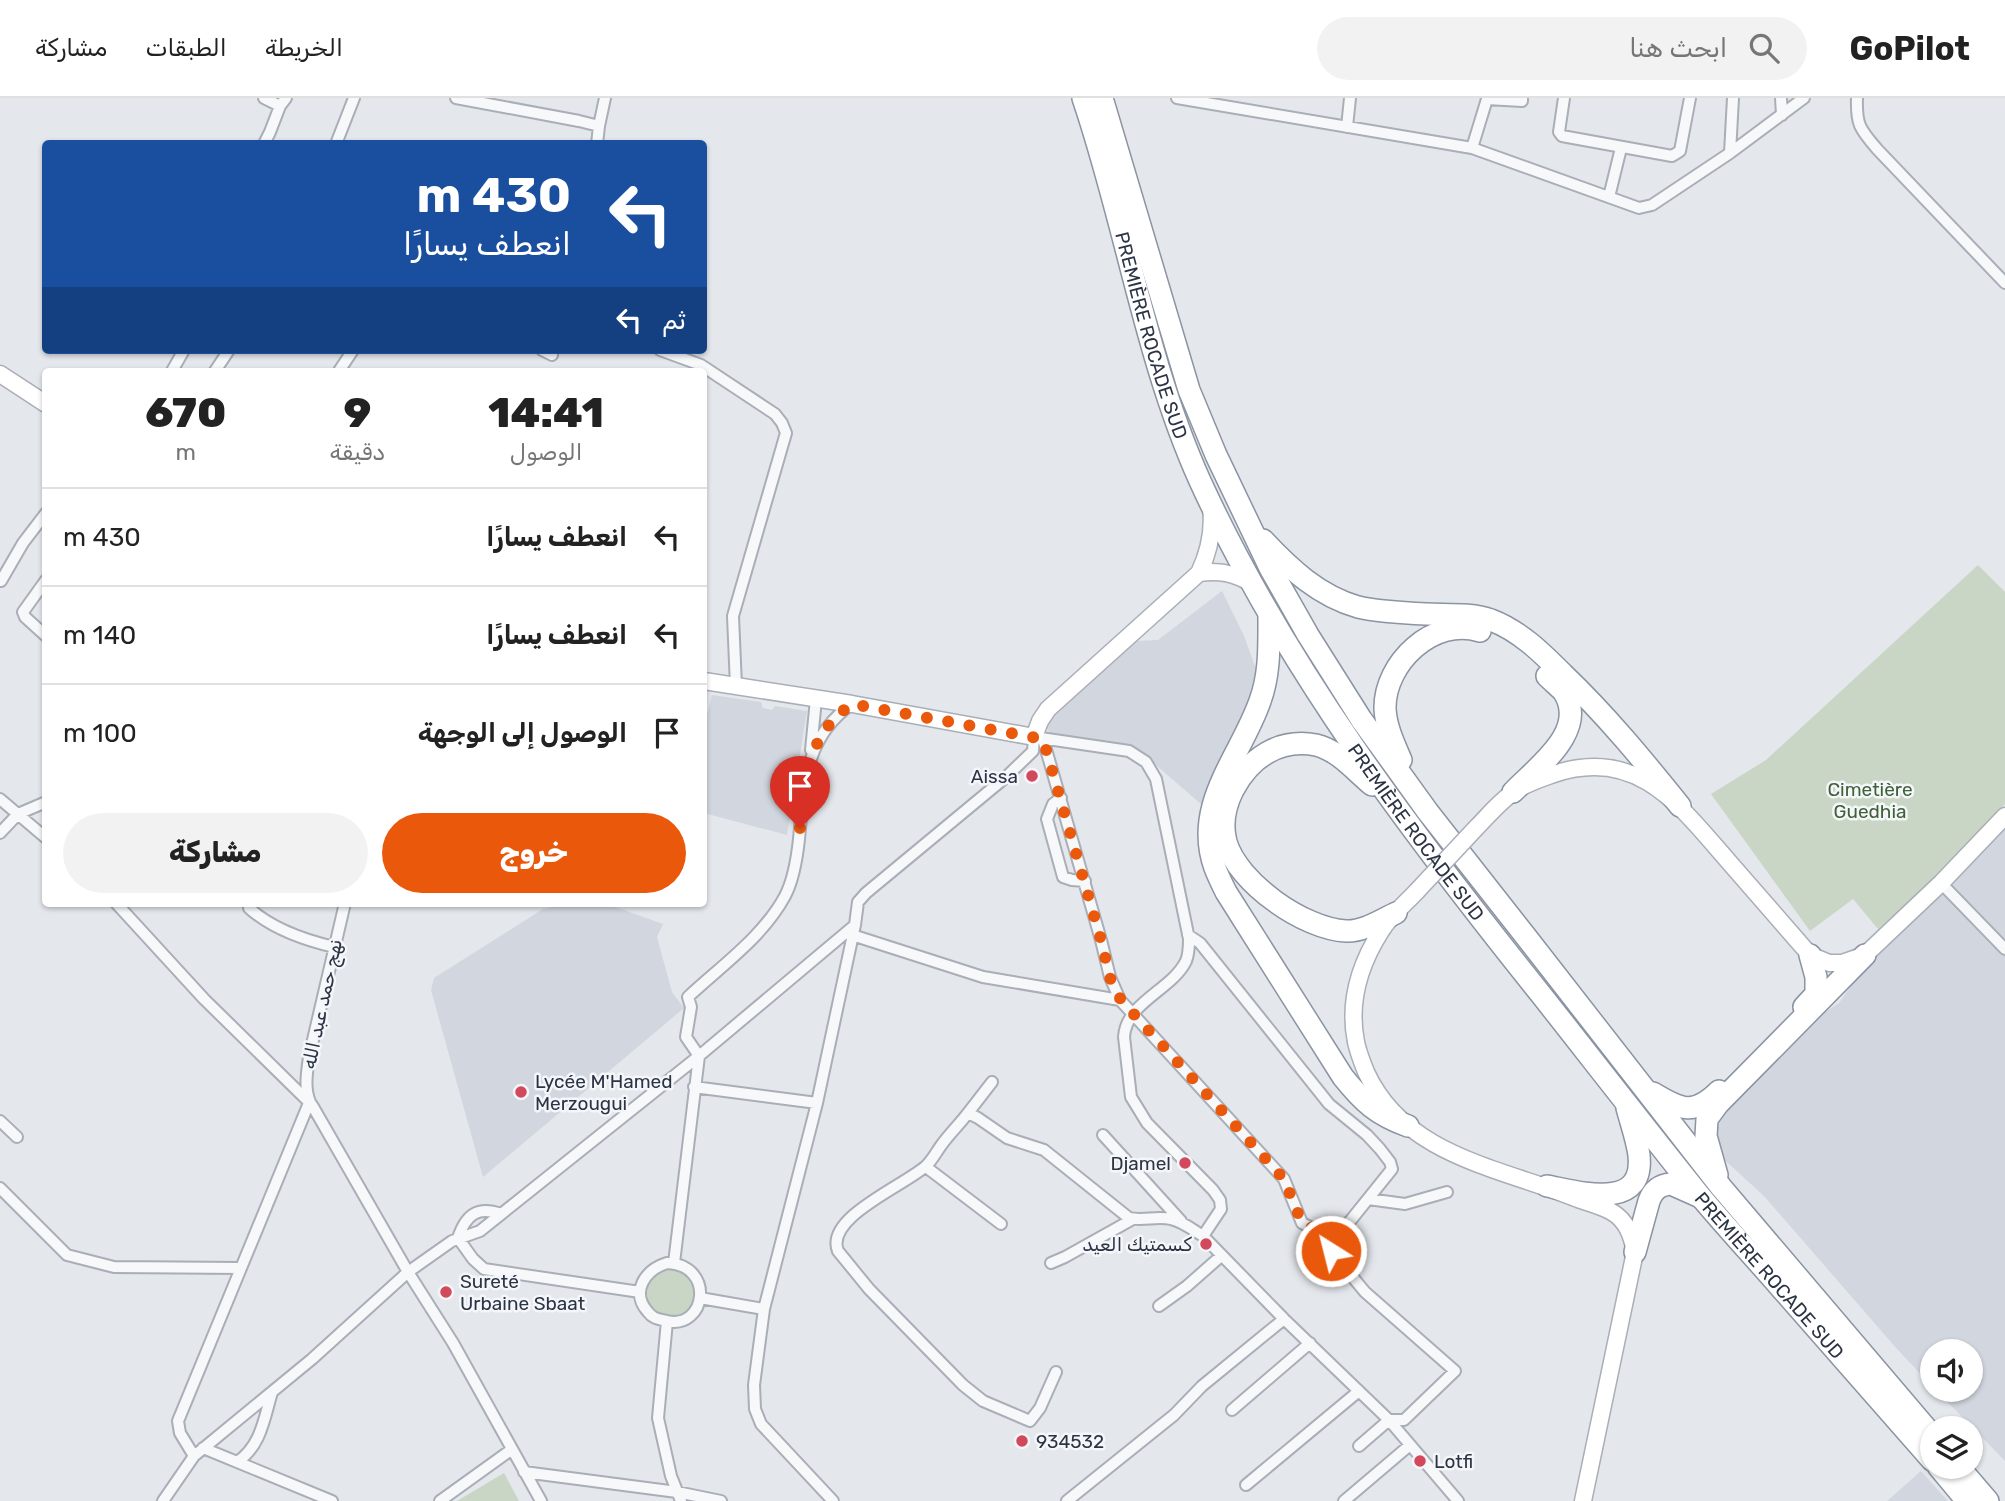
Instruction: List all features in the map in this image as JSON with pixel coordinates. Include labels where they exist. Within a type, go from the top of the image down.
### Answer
[{"type":"highway","name":"PREMIÈRE ROCADE SUD","points":[[1083,98],[1165,391],[1210,503],[1269,614],[1395,806],[1467,903],[1702,1198],[1920,1446]]},
{"type":"highway","name":"PREMIÈRE ROCADE SUD","points":[[1102,98],[1189,390],[1216,455],[1270,568],[1354,708],[1428,812],[1721,1187],[1920,1421]]},
{"type":"highway","points":[[1249,526],[1283,562],[1308,583],[1338,600],[1360,607],[1394,612],[1488,619],[1528,641],[1610,720],[1680,806]]},
{"type":"highway","points":[[1269,614],[1268,671],[1265,685],[1253,720],[1219,786],[1212,808],[1210,838],[1214,866],[1226,892],[1343,1077],[1372,1109],[1408,1126]]},
{"type":"highway","points":[[1428,812],[1393,743],[1385,709],[1388,685],[1397,666],[1429,638],[1444,631],[1476,629],[1495,636],[1521,652],[1562,690],[1568,700],[1571,712],[1566,736],[1513,792]]},
{"type":"highway","points":[[1395,806],[1337,754],[1317,746],[1291,743],[1269,750],[1254,760],[1240,776],[1223,818],[1226,841],[1233,858],[1266,894],[1292,912],[1314,924],[1349,931],[1396,913]]},
{"type":"highway","points":[[1643,1086],[1676,1107],[1694,1109],[1708,1102],[1816,994],[1810,954]]},
{"type":"highway","points":[[1721,1187],[1706,1136],[1707,1119],[1718,1104],[1865,956]]},
{"type":"highway","points":[[1547,1186],[1612,1195],[1631,1185],[1637,1177],[1639,1154],[1624,1099]]},
{"type":"highway","points":[[1635,1252],[1649,1201],[1656,1188],[1671,1184],[1702,1198]]},
{"type":"highway","points":[[1949,1479],[1967,1501]]},
{"type":"highway","points":[[1969,1479],[1988,1501]]},
{"type":"main road","points":[[0,374],[42,401]]},
{"type":"main road","points":[[707,681],[852,704],[1038,738],[1040,721],[1048,709],[1199,573],[1212,532],[1210,503]]},
{"type":"main road","points":[[1199,573],[1232,574],[1252,584]]},
{"type":"main road","points":[[1583,1501],[1635,1252],[1628,1228],[1613,1213],[1547,1186],[1445,1151],[1408,1126],[1388,1107],[1373,1085],[1358,1052],[1353,1028],[1356,986],[1382,929],[1513,792],[1532,781],[1570,769],[1612,768],[1644,779],[1680,806],[1810,954],[1829,963],[1842,963],[1865,956],[1941,883],[2005,816]]},
{"type":"street","points":[[264,98],[283,102],[266,140]]},
{"type":"street","points":[[338,140],[354,98]]},
{"type":"street","points":[[456,98],[599,126]]},
{"type":"street","points":[[597,140],[605,98]]},
{"type":"street","points":[[1177,98],[1472,148],[1639,208],[1652,205],[1730,153],[1804,98]]},
{"type":"street","points":[[1347,127],[1350,98]]},
{"type":"street","points":[[1472,148],[1486,98],[1522,101],[1522,98]]},
{"type":"street","points":[[1564,98],[1560,134],[1672,156],[1680,150],[1690,98]]},
{"type":"street","points":[[1730,153],[1733,98]]},
{"type":"street","points":[[1781,98],[1782,115]]},
{"type":"street","points":[[1857,98],[1857,119],[1862,131],[2005,283]]},
{"type":"street","points":[[1609,197],[1621,148]]},
{"type":"street","points":[[669,354],[699,368]]},
{"type":"street","points":[[707,373],[775,414],[786,433],[733,616],[736,686]]},
{"type":"street","points":[[1,581],[23,543],[42,518]]},
{"type":"street","points":[[42,586],[23,612],[42,632]]},
{"type":"street","points":[[674,1263],[698,1056],[686,1037],[691,1007],[688,997],[753,938],[786,895],[793,877],[797,853],[816,699]]},
{"type":"street","points":[[811,756],[833,719],[852,704]]},
{"type":"street","points":[[1038,738],[1061,798],[1110,978],[1121,1000],[1284,1179],[1302,1223],[1335,1236]]},
{"type":"street","points":[[833,1501],[761,1424],[755,1409],[754,1385],[764,1309],[817,1104],[858,902],[1006,777],[1033,751],[1038,738]]},
{"type":"street","points":[[1038,738],[1129,751],[1146,762],[1156,779],[1188,935],[1188,958],[1179,972],[1133,1014],[1124,1027],[1124,1037],[1131,1097],[1147,1123],[1220,1200],[1222,1209],[1203,1236]]},
{"type":"street","points":[[1061,798],[1053,804],[1047,819],[1063,877],[1084,881]]},
{"type":"street","points":[[0,799],[42,835]]},
{"type":"street","points":[[0,833],[18,814],[42,804]]},
{"type":"street","points":[[1941,883],[2005,949]]},
{"type":"street","points":[[120,907],[204,999],[310,1104],[408,1272],[453,1343],[541,1501]]},
{"type":"street","name":"نهج حمد عبد الله","points":[[310,1104],[307,1095],[309,1057],[344,907]]},
{"type":"street","points":[[249,908],[257,915],[308,941],[334,947]]},
{"type":"street","points":[[852,931],[983,977],[1121,1000]]},
{"type":"street","points":[[163,1501],[198,1452],[312,1359],[408,1272],[458,1238],[480,1231],[852,931]]},
{"type":"street","points":[[1188,935],[1200,943],[1329,1104],[1367,1135],[1390,1162],[1392,1169],[1335,1236],[1331,1251],[1365,1292],[1455,1371],[1404,1420],[1389,1420],[1359,1446]]},
{"type":"street","points":[[992,1082],[926,1167],[854,1215],[836,1237],[835,1244],[869,1289],[963,1385],[983,1401],[1030,1421],[1040,1408],[1056,1372]]},
{"type":"street","points":[[694,1087],[817,1104]]},
{"type":"street","points":[[310,1104],[178,1421],[180,1433],[198,1452],[237,1462],[332,1501]]},
{"type":"street","points":[[968,1114],[1007,1139],[1044,1150],[1120,1212],[1133,1219],[1170,1218],[1203,1236],[1389,1420],[1456,1500]]},
{"type":"street","points":[[0,1121],[17,1137]]},
{"type":"street","points":[[1104,1135],[1185,1225]]},
{"type":"street","points":[[926,1167],[1001,1224]]},
{"type":"street","points":[[0,1188],[67,1255],[114,1268],[241,1268]]},
{"type":"street","points":[[1368,1199],[1405,1203],[1447,1192]]},
{"type":"street","points":[[458,1238],[466,1222],[476,1212],[488,1210],[502,1214]]},
{"type":"street","points":[[1051,1264],[1133,1219]]},
{"type":"street","points":[[458,1238],[484,1269],[640,1293]]},
{"type":"street","points":[[1160,1306],[1221,1256]]},
{"type":"street","points":[[674,1263],[687,1268],[695,1275],[700,1298],[693,1313],[685,1320],[674,1323],[654,1318],[646,1311],[640,1293],[642,1282],[648,1273],[657,1266],[674,1263]]},
{"type":"street","points":[[700,1298],[764,1309]]},
{"type":"street","points":[[1067,1501],[1174,1415],[1202,1386],[1284,1319]]},
{"type":"street","points":[[667,1321],[658,1418],[671,1476],[679,1496]]},
{"type":"street","points":[[1232,1410],[1310,1343]]},
{"type":"street","points":[[1246,1485],[1359,1391]]},
{"type":"street","points":[[237,1462],[251,1451],[256,1442],[272,1392]]},
{"type":"street","points":[[1344,1501],[1410,1445]]},
{"type":"street","points":[[440,1501],[511,1450]]},
{"type":"street","points":[[524,1472],[721,1501]]},
{"type":"shaded area","points":[[1222,591],[1244,636],[1261,683],[1202,805],[1134,746],[1050,733],[1042,722],[1136,641],[1158,640]]},
{"type":"shaded area","points":[[712,695],[761,702],[763,708],[772,710],[775,706],[807,711],[787,835],[707,814],[707,714]]},
{"type":"shaded area","points":[[2005,826],[2005,1461],[1983,1438],[1983,1416],[1961,1416],[1948,1402],[1983,1402],[1983,1339],[1920,1339],[1920,1373],[1764,1196],[1718,1154],[1717,1125],[1732,1099],[1808,1023],[1839,1003],[1861,972]]},
{"type":"shaded area","name":"Lycée M'Hamed Merzougui","points":[[615,907],[663,924],[657,937],[672,992],[684,1008],[483,1177],[431,990],[434,978],[543,909]]},
{"type":"shaded area","points":[[1920,1472],[1920,1479],[1928,1479],[1948,1501],[1887,1501]]},
{"type":"green space","name":"Cimetière Guedhia","points":[[1978,565],[2005,592],[2005,804],[1932,881],[1878,929],[1853,899],[1810,931],[1711,794],[1766,760]]},
{"type":"green space","points":[[671,1269],[688,1276],[695,1293],[688,1310],[671,1317],[654,1310],[647,1293],[654,1276]]},
{"type":"green space","points":[[504,1473],[519,1501],[457,1501]]},
{"type":"place","name":"Aissa","points":[[1032,776]]},
{"type":"place","name":"Lycée M'Hamed Merzougui","points":[[521,1092]]},
{"type":"place","name":"Djamel","points":[[1185,1163]]},
{"type":"place","name":"كسمتيك العيد","points":[[1206,1244]]},
{"type":"place","name":"Sureté Urbaine Sbaat","points":[[446,1292]]},
{"type":"place","name":"934532","points":[[1022,1441]]},
{"type":"place","name":"Lotfi","points":[[1420,1461]]},
{"type":"route","points":[[800,828],[805,780],[811,756],[833,719],[852,704],[1043,739],[1110,978],[1121,1000],[1284,1179],[1302,1223],[1335,1236],[1331,1251]]}]
